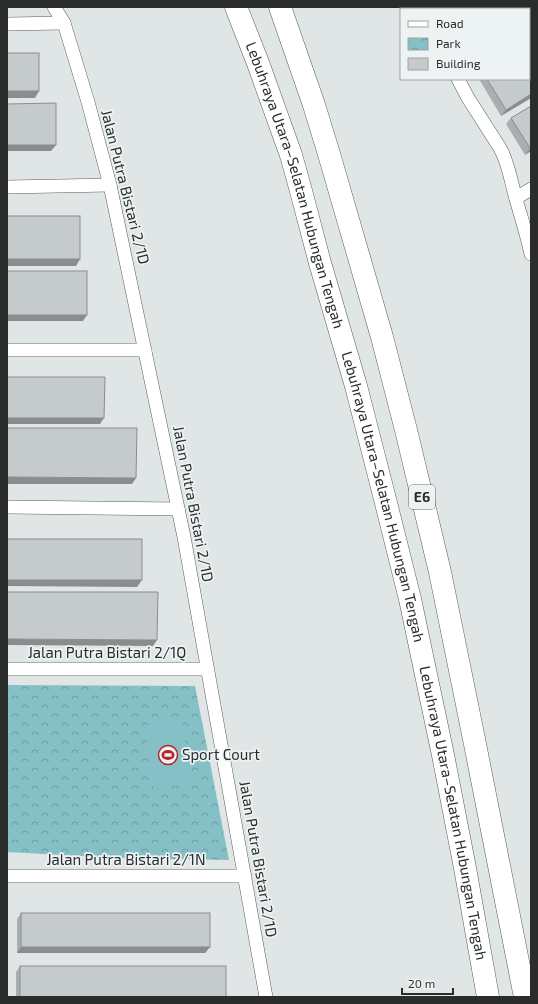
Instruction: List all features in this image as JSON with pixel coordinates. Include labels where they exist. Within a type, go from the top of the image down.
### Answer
[{"type":"highway","name":"Lebuhraya Utara–Selatan Hubungan Tengah","points":[[236,7],[291,155],[380,476],[410,600],[443,755],[488,997]]},
{"type":"highway","name":"E6","points":[[280,7],[314,105],[329,154],[382,337],[406,430],[442,579],[525,997]]},
{"type":"street","name":"Jalan Putra Bistari 2/1D","points":[[54,7],[64,23],[88,102],[110,185],[146,350],[178,509],[266,997]]},
{"type":"street","points":[[7,24],[64,23]]},
{"type":"street","points":[[459,80],[468,98],[505,156],[531,254]]},
{"type":"street","points":[[7,186],[110,185]]},
{"type":"street","points":[[516,198],[531,189]]},
{"type":"street","points":[[7,350],[146,350]]},
{"type":"street","points":[[7,507],[178,509]]},
{"type":"street","name":"Jalan Putra Bistari 2/1Q","points":[[7,669],[207,669]]},
{"type":"street","name":"Jalan Putra Bistari 2/1N","points":[[7,876],[245,876]]},
{"type":"green space","points":[[7,685],[195,686],[229,860],[117,858],[7,852]]},
{"type":"green space","name":"Sport Court","points":[[182,720],[192,783],[154,789],[144,726]]},
{"type":"building","points":[[530,44],[531,94],[506,110],[488,80],[530,80]]},
{"type":"building","points":[[7,53],[39,53],[39,91],[7,91]]},
{"type":"building","points":[[56,103],[56,145],[7,145],[7,104]]},
{"type":"building","points":[[531,106],[531,147],[530,148],[511,118]]},
{"type":"building","points":[[7,216],[80,216],[80,259],[7,259]]},
{"type":"building","points":[[7,271],[87,271],[87,315],[7,315]]},
{"type":"building","points":[[7,377],[105,377],[104,418],[7,418]]},
{"type":"building","points":[[7,428],[137,428],[136,478],[7,477]]},
{"type":"building","points":[[7,539],[142,539],[142,580],[7,580]]},
{"type":"building","points":[[7,592],[158,592],[157,640],[7,639]]},
{"type":"building","points":[[21,913],[210,913],[210,947],[21,947]]},
{"type":"building","points":[[20,966],[226,966],[226,997],[20,997]]},
{"type":"place","name":"Sport Court","points":[[168,755]]}]
